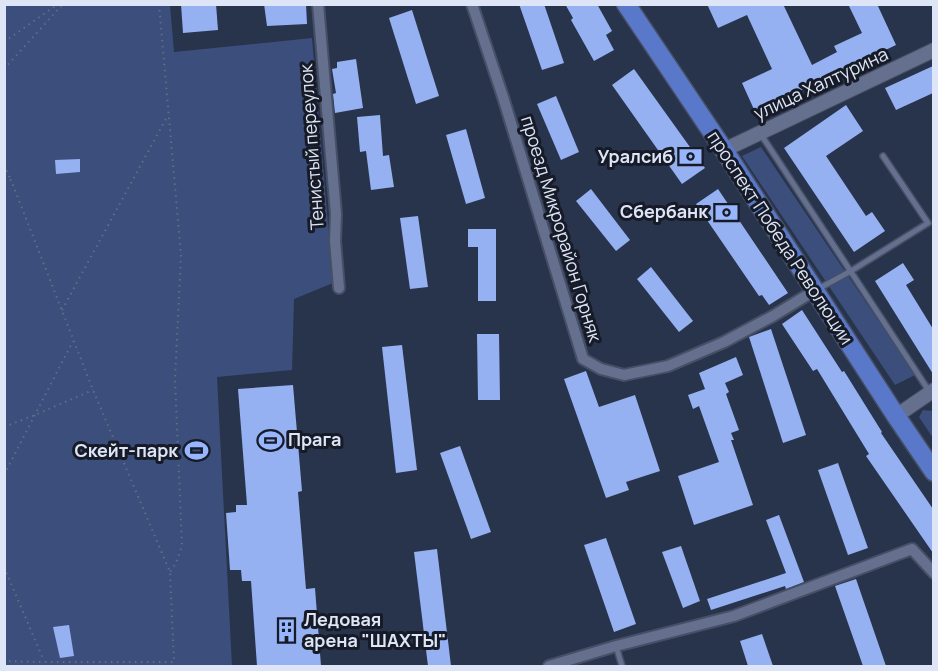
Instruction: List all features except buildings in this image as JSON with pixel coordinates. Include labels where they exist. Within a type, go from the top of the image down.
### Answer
[{"type":"main road","name":"проспект Победа Революции","points":[[626,4],[724,150],[933,472]]},
{"type":"street","name":"Тенистый переулок","points":[[318,4],[336,214],[335,241],[339,288]]},
{"type":"street","name":"проезд Микрорайон Горняк","points":[[472,4],[583,359],[601,369],[624,375],[668,366],[724,342],[814,291]]},
{"type":"street","name":"улица Халтурина","points":[[724,150],[933,50]]},
{"type":"street","points":[[896,416],[932,393]]},
{"type":"street","points":[[549,666],[616,646],[734,616],[912,549],[933,573]]},
{"type":"lane","points":[[760,133],[932,393]]},
{"type":"lane","points":[[814,291],[851,272],[928,223],[883,156]]},
{"type":"lane","points":[[616,646],[622,666]]},
{"type":"path","points":[[4,42],[58,4]]},
{"type":"path","points":[[4,69],[63,4]]},
{"type":"path","points":[[159,4],[181,255],[175,379],[182,546],[170,572]]},
{"type":"path","points":[[62,310],[168,114]]},
{"type":"path","points":[[4,165],[93,390],[170,572],[174,662],[4,661]]},
{"type":"path","points":[[4,182],[11,180]]},
{"type":"path","points":[[4,475],[74,340]]},
{"type":"path","points":[[4,428],[93,390]]},
{"type":"path","points":[[4,567],[44,662]]},
{"type":"shaded area","points":[[5,5],[170,5],[174,52],[312,38],[333,283],[294,299],[292,370],[217,377],[232,666],[5,666]]},
{"type":"shaded area","points":[[761,147],[915,375],[895,385],[742,156]]},
{"type":"shaded area","points":[[923,410],[933,411],[933,438],[919,417]]},
{"type":"place","name":"Уралсиб","points":[[691,157]]},
{"type":"place","name":"Сбербанк","points":[[726,212]]},
{"type":"place","name":"Прага","points":[[270,440]]},
{"type":"place","name":"Скейт-парк","points":[[196,451]]},
{"type":"place","name":"Ледовая арена \"ШАХТЫ\"","points":[[286,630]]}]
